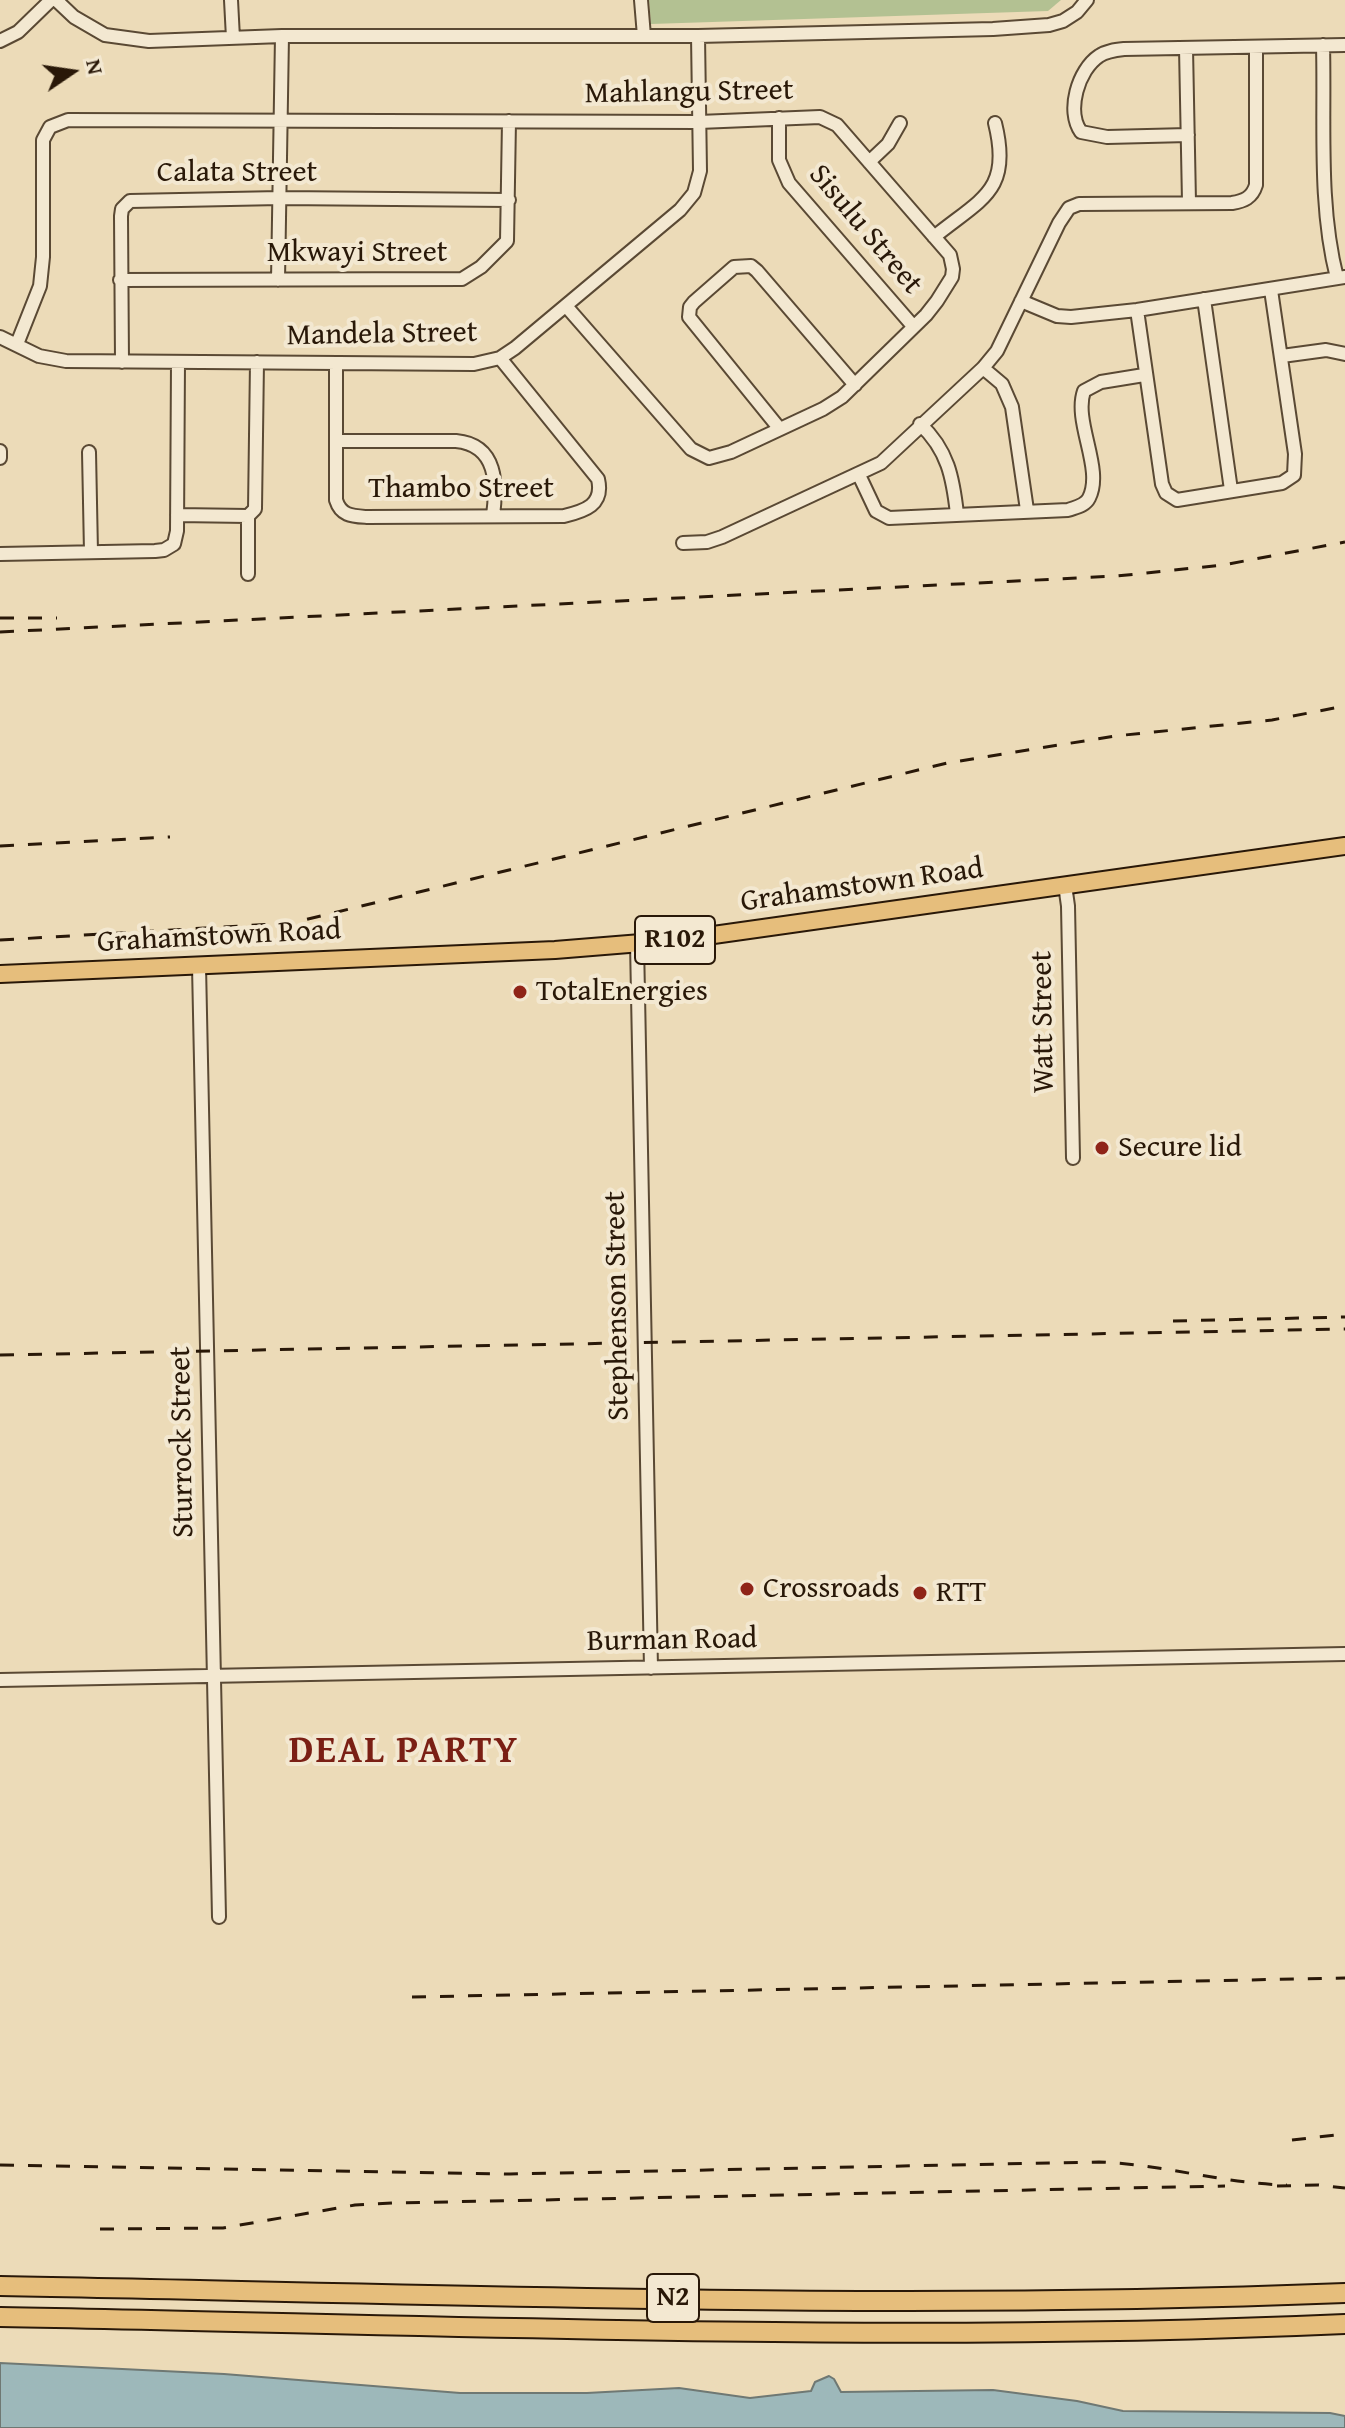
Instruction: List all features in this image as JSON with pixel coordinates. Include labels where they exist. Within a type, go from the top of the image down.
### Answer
[{"type":"highway","name":"N2","points":[[0,2286],[846,2301],[1018,2301],[1345,2293]]},
{"type":"highway","name":"N2","points":[[0,2317],[1017,2332],[1345,2324]]},
{"type":"main road","name":"Grahamstown Road","points":[[0,974],[555,950],[678,940],[1345,846]]},
{"type":"street","points":[[0,41],[18,32],[54,0],[74,17],[112,38],[149,41],[282,36],[698,36],[903,32],[1049,25],[1072,16],[1087,0]]},
{"type":"street","points":[[231,0],[233,38]]},
{"type":"street","points":[[641,0],[644,36]]},
{"type":"street","points":[[278,280],[282,36]]},
{"type":"street","name":"Mandela Street","points":[[0,337],[52,359],[122,362],[474,364],[500,358],[690,200],[700,171],[698,36]]},
{"type":"street","points":[[1021,301],[1063,317],[1137,310],[1341,278],[1331,254],[1326,204],[1323,45]]},
{"type":"street","points":[[1188,135],[1088,135],[1077,127],[1075,113],[1081,78],[1088,65],[1098,57],[1124,49],[1345,45]]},
{"type":"street","points":[[683,543],[707,542],[722,537],[881,463],[983,368],[997,351],[1069,208],[1079,204],[1240,202],[1247,199],[1255,190],[1256,47]]},
{"type":"street","points":[[1186,48],[1189,202]]},
{"type":"street","name":"Mahlangu Street","points":[[17,344],[40,286],[43,257],[43,140],[50,127],[68,120],[699,122],[820,117],[837,125],[950,255],[953,269],[952,277],[926,315],[855,385],[823,409],[709,458],[696,453],[566,306]]},
{"type":"street","name":"Sisulu Street","points":[[779,118],[779,160],[789,183],[913,326]]},
{"type":"street","name":"Mkwayi Street","points":[[120,280],[462,279],[481,267],[507,241],[509,121]]},
{"type":"street","points":[[869,162],[888,144],[900,123]]},
{"type":"street","points":[[934,237],[983,197],[997,181],[1001,152],[995,123]]},
{"type":"street","name":"Calata Street","points":[[122,362],[121,216],[122,209],[130,201],[280,198],[509,200]]},
{"type":"street","points":[[779,428],[689,317],[694,302],[734,267],[751,266],[757,271],[855,385]]},
{"type":"street","points":[[1137,310],[1162,484],[1166,493],[1177,500],[1282,483],[1294,475],[1296,460],[1271,290]]},
{"type":"street","points":[[1204,299],[1231,490]]},
{"type":"street","points":[[1282,356],[1326,350],[1345,354]]},
{"type":"street","name":"Thambo Street","points":[[336,363],[336,500],[341,511],[349,515],[564,516],[585,511],[597,501],[600,486],[588,464],[500,358]]},
{"type":"street","points":[[0,554],[164,550],[171,547],[176,539],[177,515],[178,362]]},
{"type":"street","points":[[248,574],[248,516],[255,509],[257,362]]},
{"type":"street","points":[[983,368],[1002,384],[1012,407],[1027,510]]},
{"type":"street","points":[[859,475],[871,504],[882,515],[901,519],[1068,510],[1086,502],[1092,488],[1081,405],[1084,391],[1101,382],[1144,375]]},
{"type":"street","points":[[920,424],[941,447],[948,462],[957,514]]},
{"type":"street","points":[[337,441],[456,441],[470,444],[485,456],[494,470],[493,516]]},
{"type":"street","points":[[0,451],[0,458]]},
{"type":"street","points":[[89,452],[91,552]]},
{"type":"street","points":[[177,515],[248,516]]},
{"type":"street","name":"Watt Street","points":[[1065,885],[1073,1158]]},
{"type":"street","name":"Stephenson Street","points":[[637,943],[651,1668]]},
{"type":"street","name":"Sturrock Street","points":[[199,966],[219,1917]]},
{"type":"street","name":"Burman Road","points":[[0,1680],[1345,1654]]},
{"type":"green space","points":[[649,0],[1061,0],[1048,11],[651,24]]},
{"type":"water","points":[[0,2363],[224,2374],[460,2393],[587,2393],[679,2388],[750,2398],[811,2391],[815,2382],[829,2376],[841,2392],[993,2390],[1077,2401],[1123,2411],[1330,2413],[1345,2416],[1345,2428],[0,2428]]},
{"type":"railway","points":[[0,632],[1117,576],[1223,565],[1345,542]]},
{"type":"railway","points":[[0,618],[57,618]]},
{"type":"railway","points":[[0,940],[292,923],[947,763],[1115,736],[1272,720],[1345,706]]},
{"type":"railway","points":[[0,846],[170,837]]},
{"type":"railway","points":[[1173,1321],[1345,1317]]},
{"type":"railway","points":[[0,1355],[1345,1329]]},
{"type":"railway","points":[[412,1997],[1345,1978]]},
{"type":"railway","points":[[1292,2140],[1345,2134]]},
{"type":"railway","points":[[0,2165],[510,2174],[1099,2162],[1287,2185]]},
{"type":"railway","points":[[100,2229],[223,2228],[355,2205],[393,2203],[1225,2186]]},
{"type":"railway","points":[[1277,2186],[1345,2188]]},
{"type":"place","name":"TotalEnergies","points":[[520,992]]},
{"type":"place","name":"Secure lid","points":[[1102,1148]]},
{"type":"place","name":"Crossroads","points":[[747,1589]]},
{"type":"place","name":"RTT","points":[[920,1593]]},
{"type":"district","name":"DEAL PARTY","points":[[404,1752]]}]
